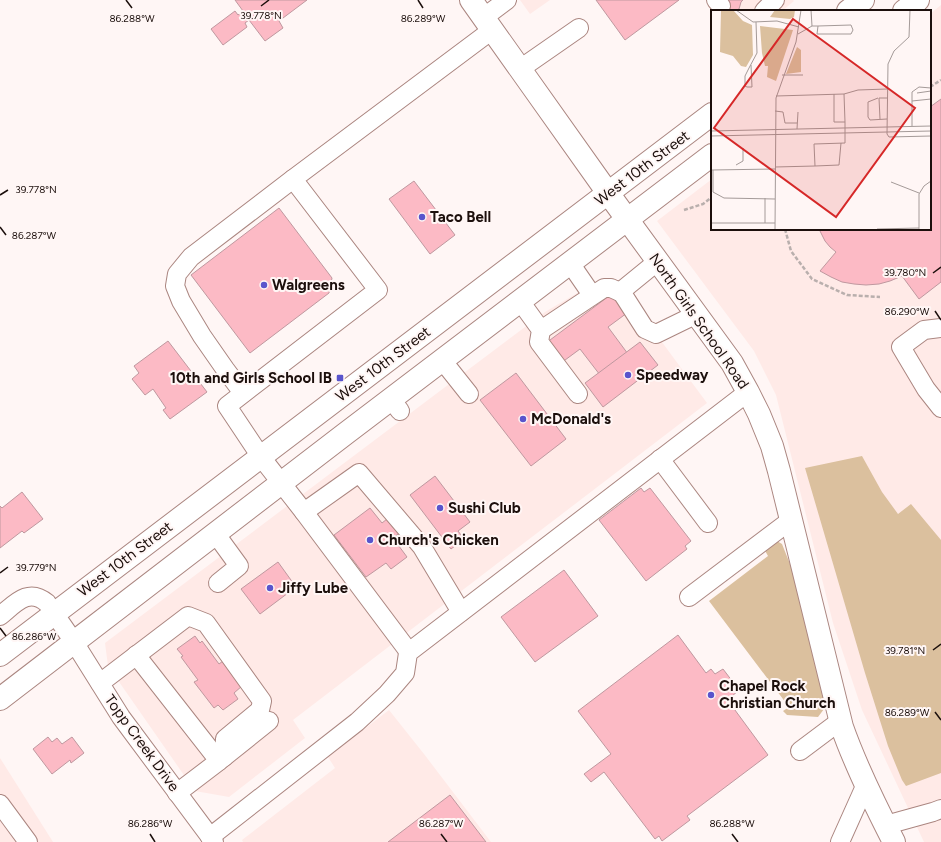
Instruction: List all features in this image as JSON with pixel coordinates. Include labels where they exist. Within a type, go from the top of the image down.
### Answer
[{"type":"main road","name":"North Girls School Road","points":[[471,0],[608,193],[732,363],[748,392],[766,430],[779,471],[840,721],[866,784],[890,834]]},
{"type":"main road","points":[[849,10],[863,0]]},
{"type":"main road","points":[[905,10],[918,0]]},
{"type":"main road","name":"West 10th Street","points":[[0,655],[711,115]]},
{"type":"main road","points":[[0,699],[282,482],[395,405],[442,360],[711,156]]},
{"type":"street","points":[[243,393],[207,343],[181,301],[175,286],[177,274],[191,257],[294,179],[488,24],[507,0]]},
{"type":"street","points":[[765,10],[775,0]]},
{"type":"street","points":[[520,69],[579,28]]},
{"type":"street","points":[[294,179],[378,290],[227,406],[261,456],[409,652]]},
{"type":"street","points":[[620,292],[658,261]]},
{"type":"street","points":[[570,262],[592,295]]},
{"type":"street","points":[[578,394],[539,342],[542,330],[592,295],[604,288],[611,288],[622,293],[645,329],[656,334],[697,314]]},
{"type":"street","points":[[520,301],[542,330]]},
{"type":"street","points":[[941,328],[924,330],[901,347],[926,388],[941,408]]},
{"type":"street","points":[[442,360],[469,394]]},
{"type":"street","points":[[212,840],[357,722],[387,694],[405,673],[409,652],[748,392]]},
{"type":"street","points":[[660,459],[708,523]]},
{"type":"street","points":[[304,512],[359,473],[422,547],[461,612]]},
{"type":"street","points":[[689,596],[791,520]]},
{"type":"street","points":[[215,533],[239,566],[218,583]]},
{"type":"street","points":[[0,616],[23,598],[29,596],[42,599],[55,613],[74,642]]},
{"type":"street","points":[[100,683],[188,616],[206,623],[262,700],[260,710],[225,739],[222,759]]},
{"type":"street","name":"Topp Creek Drive","points":[[74,642],[121,717],[212,840]]},
{"type":"street","points":[[136,655],[222,759]]},
{"type":"street","points":[[177,793],[269,721]]},
{"type":"street","points":[[800,751],[840,721]]},
{"type":"street","points":[[840,842],[866,784]]},
{"type":"street","points":[[0,804],[28,842]]},
{"type":"street","points":[[890,834],[941,809]]},
{"type":"path","points":[[931,87],[941,80]]},
{"type":"path","points":[[684,210],[703,204],[711,198]]},
{"type":"path","points":[[785,230],[791,251],[812,279],[847,295],[880,297]]},
{"type":"shaded area","points":[[520,0],[550,0],[530,14]]},
{"type":"shaded area","points":[[706,0],[794,1],[783,10],[714,10]]},
{"type":"shaded area","points":[[941,5],[941,842],[924,842],[862,710],[833,623],[776,395],[754,351],[657,221],[711,180],[711,230],[931,230],[931,13]]},
{"type":"shaded area","points":[[601,279],[616,280],[707,403],[293,720],[305,738],[229,797],[195,791],[108,666],[105,643],[545,312]]},
{"type":"shaded area","points":[[862,456],[882,492],[898,514],[911,504],[941,540],[941,773],[906,786],[888,746],[805,468]]},
{"type":"shaded area","points":[[777,541],[782,544],[792,569],[827,705],[818,717],[787,715],[783,711],[789,707],[709,601],[768,556],[763,547]]},
{"type":"shaded area","points":[[389,710],[491,842],[243,842],[242,840],[335,768],[328,757]]},
{"type":"shaded area","points":[[0,758],[53,842],[0,842]]},
{"type":"building","points":[[235,0],[307,0],[279,21],[283,28],[265,41],[249,20],[245,23],[247,27],[223,45],[211,29],[235,11],[238,15],[243,11]]},
{"type":"building","points":[[596,0],[679,0],[625,40]]},
{"type":"building","points":[[723,0],[743,0],[739,9],[737,10],[716,10]]},
{"type":"building","points":[[941,99],[941,282],[919,299],[902,276],[879,284],[866,285],[842,282],[820,271],[836,252],[825,241],[820,230],[931,230],[931,106]]},
{"type":"building","name":"Taco Bell","points":[[414,181],[455,235],[430,254],[389,199]]},
{"type":"building","name":"Walgreens","points":[[279,208],[332,278],[329,293],[250,353],[191,275]]},
{"type":"building","points":[[613,293],[627,313],[608,327],[628,354],[600,375],[580,349],[561,363],[546,343]]},
{"type":"building","points":[[168,341],[207,392],[170,419],[163,410],[166,408],[153,389],[145,395],[132,379],[139,373],[134,366]]},
{"type":"building","points":[[640,342],[658,365],[603,407],[585,383]]},
{"type":"building","name":"McDonald's","points":[[516,373],[566,439],[531,466],[480,400]]},
{"type":"building","name":"Sushi Club","points":[[435,476],[470,522],[458,531],[464,539],[451,549],[410,495]]},
{"type":"building","points":[[641,488],[644,492],[650,488],[691,541],[685,546],[687,549],[646,581],[599,520]]},
{"type":"building","points":[[22,492],[43,519],[24,533],[22,531],[0,548],[0,506],[2,508]]},
{"type":"building","points":[[370,508],[382,523],[392,515],[403,530],[393,538],[407,557],[391,569],[386,563],[366,577],[334,535]]},
{"type":"building","points":[[278,562],[296,587],[260,614],[241,589]]},
{"type":"building","points":[[564,570],[598,616],[535,662],[501,617]]},
{"type":"building","points":[[678,635],[706,673],[711,669],[715,674],[723,669],[739,690],[731,697],[736,703],[732,706],[768,755],[687,816],[690,820],[662,841],[659,836],[655,839],[604,772],[591,782],[584,774],[611,754],[578,711]]},
{"type":"building","points":[[195,636],[200,643],[202,641],[219,664],[223,661],[242,686],[234,693],[238,699],[223,710],[218,705],[214,708],[194,682],[198,680],[177,649]]},
{"type":"building","points":[[48,737],[52,742],[57,738],[62,744],[72,737],[84,753],[71,763],[70,760],[52,774],[33,749]]},
{"type":"building","points":[[450,795],[486,842],[388,842]]},
{"type":"place","name":"Taco Bell","points":[[422,217]]},
{"type":"place","name":"Walgreens","points":[[264,285]]},
{"type":"place","name":"Speedway","points":[[628,375]]},
{"type":"place","name":"10th and Girls School IB","points":[[340,378]]},
{"type":"place","name":"McDonald's","points":[[523,419]]},
{"type":"place","name":"Sushi Club","points":[[440,508]]},
{"type":"place","name":"Church's Chicken","points":[[370,540]]},
{"type":"place","name":"Jiffy Lube","points":[[270,588]]},
{"type":"place","name":"Chapel Rock Christian Church","points":[[711,695]]}]
